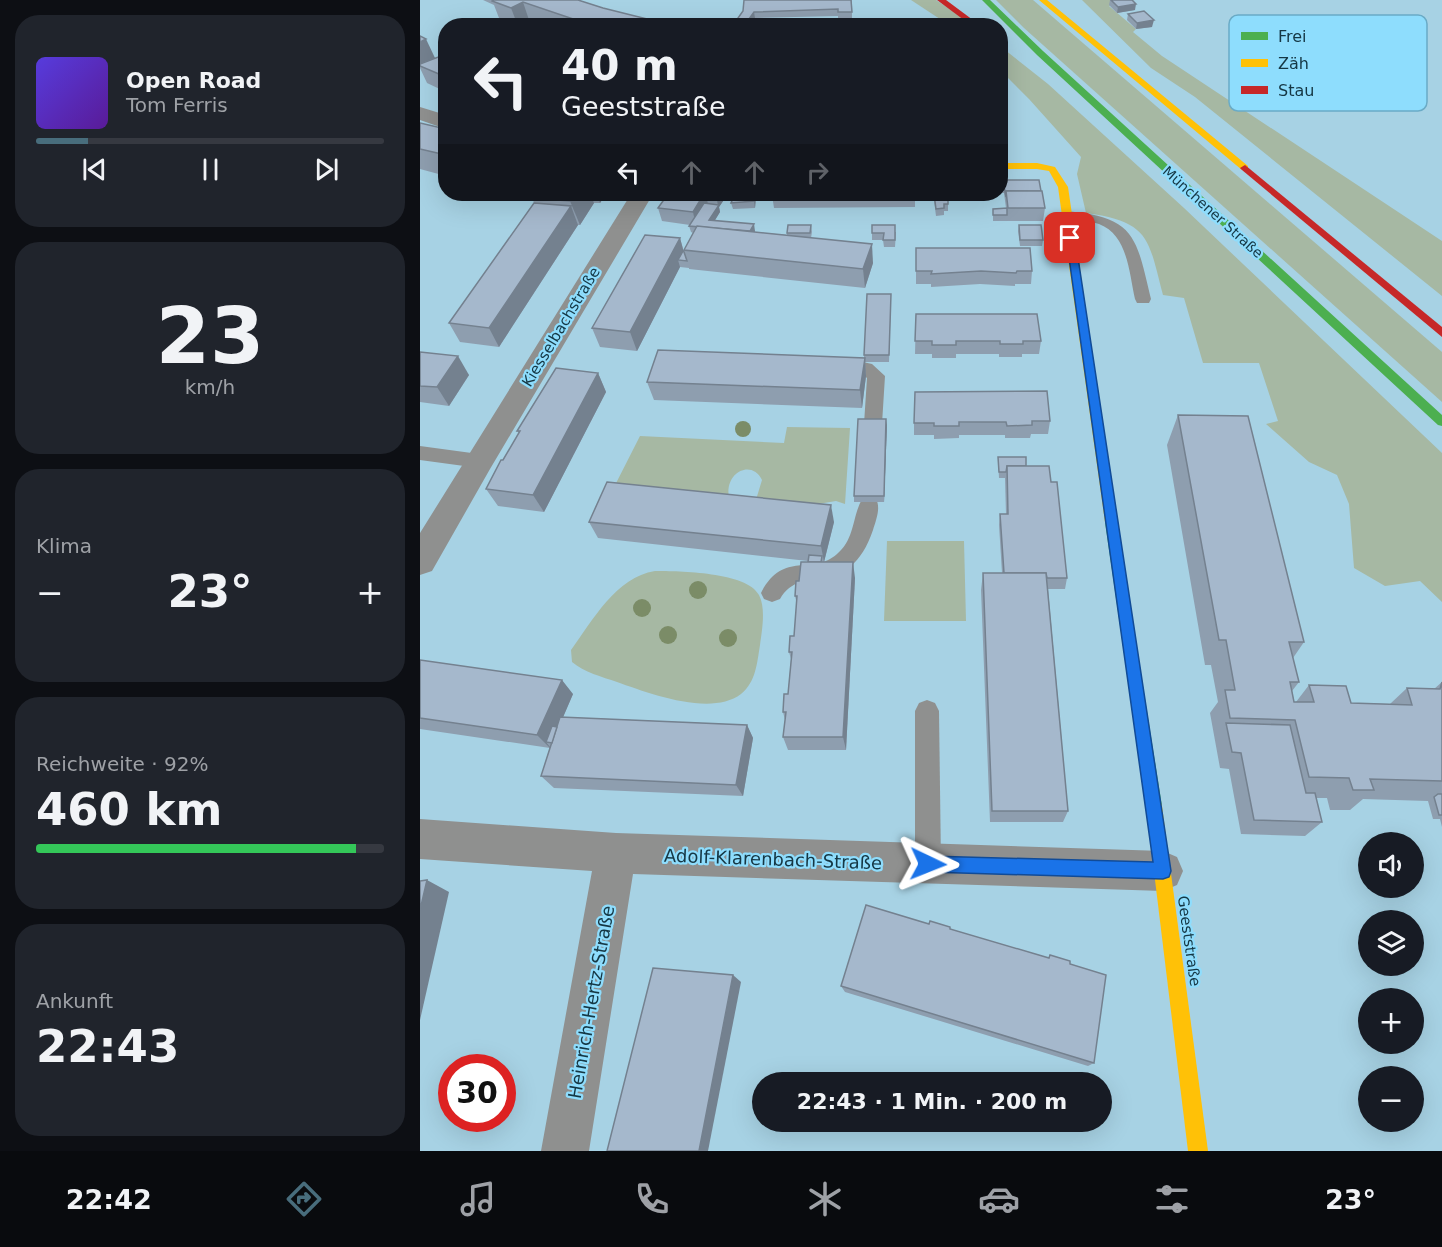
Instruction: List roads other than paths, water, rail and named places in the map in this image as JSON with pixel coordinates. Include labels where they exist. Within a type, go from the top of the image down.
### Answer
[{"type":"main road","points":[[941,0],[967,18]]},
{"type":"main road","name":"Münchener Straße","points":[[986,0],[1005,18]]},
{"type":"main road","points":[[1043,0],[1442,333]]},
{"type":"main road","name":"Münchener Straße","points":[[1008,21],[1215,215],[1442,422]]},
{"type":"main road","points":[[1094,25],[1143,71],[1142,83]]},
{"type":"main road","points":[[1039,71],[1125,150]]},
{"type":"main road","name":"Geeststraße","points":[[1008,166],[1037,166],[1052,169],[1063,187],[1163,871],[1186,1036],[1198,1151]]},
{"type":"main road","points":[[1158,182],[1215,215]]},
{"type":"street","points":[[420,113],[438,120]]},
{"type":"street","name":"Kiesselbachstraße","points":[[420,562],[638,201]]},
{"type":"street","name":"Adolf-Klarenbach-Straße","points":[[420,839],[616,853],[1163,871]]},
{"type":"street","name":"Heinrich-Hertz-Straße","points":[[565,1151],[616,853]]},
{"type":"lane","points":[[1066,215],[1090,216],[1108,221],[1119,228],[1128,238],[1143,298]]},
{"type":"lane","points":[[840,363],[866,368],[876,376],[873,424]]},
{"type":"lane","points":[[420,453],[479,461]]},
{"type":"lane","points":[[772,593],[781,581],[794,573],[828,570],[842,562],[860,538],[869,504]]},
{"type":"lane","points":[[927,711],[928,864]]}]
